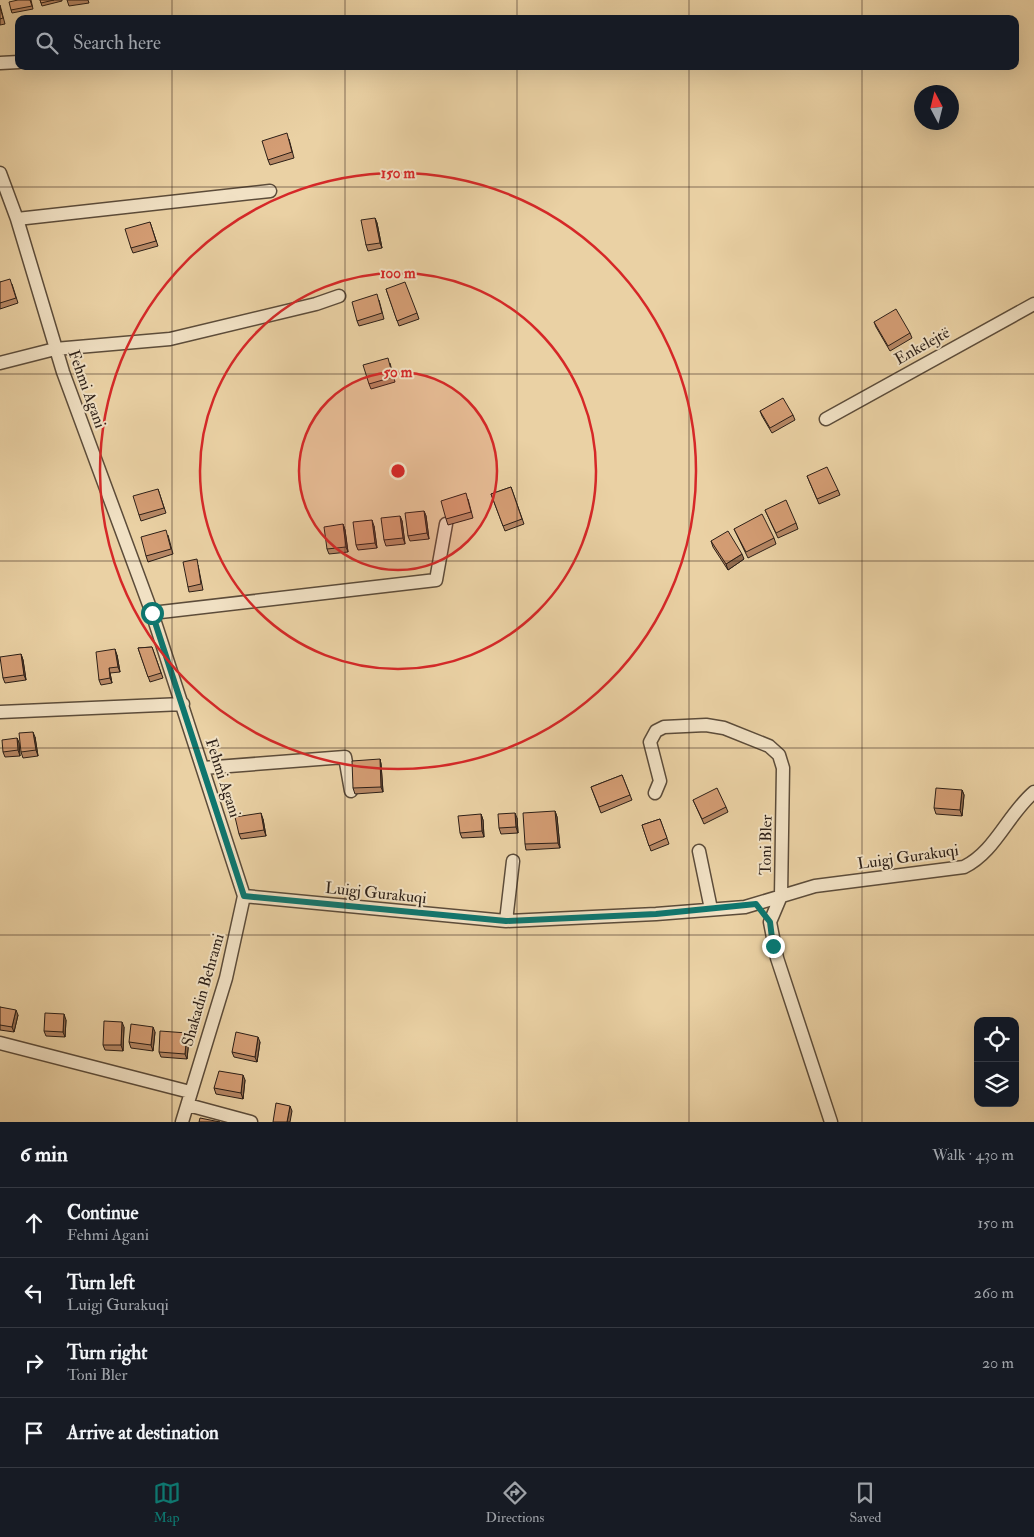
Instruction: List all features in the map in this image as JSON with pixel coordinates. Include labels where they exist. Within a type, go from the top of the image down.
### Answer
[{"type":"street","points":[[0,64],[15,62]]},
{"type":"street","name":"Fehmi Agani","points":[[0,173],[17,219],[55,349],[152,613],[244,896]]},
{"type":"street","points":[[17,219],[270,191]]},
{"type":"street","points":[[0,363],[55,349],[170,339],[316,304],[339,296]]},
{"type":"street","name":"Enkelejtë","points":[[826,419],[1034,304]]},
{"type":"street","points":[[152,613],[436,580],[446,524]]},
{"type":"street","points":[[0,712],[183,704]]},
{"type":"street","name":"Toni Bler","points":[[655,794],[660,781],[650,742],[653,734],[660,728],[714,726],[775,750],[782,761],[783,768],[781,896],[770,922]]},
{"type":"street","points":[[203,768],[346,757],[351,791]]},
{"type":"street","name":"Luigj Gurakuqi","points":[[244,896],[506,921],[656,914],[756,904],[815,886],[964,867],[980,857],[1016,809],[1034,792]]},
{"type":"street","points":[[699,851],[711,909]]},
{"type":"street","points":[[506,921],[513,862]]},
{"type":"street","name":"Shakadin Behrami","points":[[182,1122],[226,978],[244,896]]},
{"type":"street","points":[[756,904],[770,922],[777,958],[832,1122]]},
{"type":"street","points":[[0,1043],[189,1098],[251,1122]]},
{"type":"building","points":[[30,0],[32,6],[11,10],[9,2]]},
{"type":"building","points":[[40,0],[54,0],[41,3]]},
{"type":"building","points":[[0,7],[3,18],[0,19]]},
{"type":"building","points":[[287,133],[292,152],[268,160],[262,141]]},
{"type":"building","points":[[375,218],[380,243],[366,245],[361,220]]},
{"type":"building","points":[[150,222],[156,241],[131,248],[125,229]]},
{"type":"building","points":[[10,279],[16,298],[0,303],[0,282]]},
{"type":"building","points":[[405,282],[417,313],[397,321],[386,289]]},
{"type":"building","points":[[377,294],[382,313],[357,321],[352,302]]},
{"type":"building","points":[[896,309],[910,333],[888,346],[874,322]]},
{"type":"building","points":[[388,358],[393,377],[369,384],[363,365]]},
{"type":"building","points":[[783,398],[793,415],[770,428],[760,411]]},
{"type":"building","points":[[827,467],[838,490],[817,499],[807,476]]},
{"type":"building","points":[[511,487],[522,519],[503,526],[491,494]]},
{"type":"building","points":[[158,489],[164,508],[139,515],[133,496]]},
{"type":"building","points":[[466,493],[471,512],[446,519],[441,501]]},
{"type":"building","points":[[786,500],[796,523],[776,533],[765,510]]},
{"type":"building","points":[[424,511],[427,533],[408,536],[405,513]]},
{"type":"building","points":[[762,514],[774,538],[746,552],[734,529]]},
{"type":"building","points":[[400,516],[403,538],[384,540],[381,518]]},
{"type":"building","points":[[372,520],[375,543],[356,545],[353,522]]},
{"type":"building","points":[[343,524],[346,547],[327,549],[324,527]]},
{"type":"building","points":[[166,530],[171,549],[146,556],[141,537]]},
{"type":"building","points":[[728,531],[742,554],[726,564],[711,541]]},
{"type":"building","points":[[197,559],[201,584],[188,587],[183,562]]},
{"type":"building","points":[[152,647],[161,673],[148,677],[138,648]]},
{"type":"building","points":[[115,649],[118,667],[109,668],[110,678],[99,680],[96,652]]},
{"type":"building","points":[[21,654],[24,675],[3,678],[0,657]]},
{"type":"building","points":[[33,732],[36,750],[21,752],[19,733]]},
{"type":"building","points":[[17,738],[18,750],[3,752],[2,740]]},
{"type":"building","points":[[380,759],[381,787],[353,788],[352,761]]},
{"type":"building","points":[[622,775],[630,795],[599,807],[591,787]]},
{"type":"building","points":[[717,788],[726,807],[702,819],[693,800]]},
{"type":"building","points":[[936,788],[962,790],[960,810],[934,808]]},
{"type":"building","points":[[555,811],[558,843],[525,844],[523,813]]},
{"type":"building","points":[[261,813],[264,830],[239,834],[235,817]]},
{"type":"building","points":[[515,813],[516,827],[499,828],[498,814]]},
{"type":"building","points":[[481,814],[482,831],[460,833],[458,816]]},
{"type":"building","points":[[660,819],[667,838],[649,846],[642,825]]},
{"type":"building","points":[[0,1007],[16,1010],[12,1027],[0,1025]]},
{"type":"building","points":[[45,1013],[64,1014],[63,1032],[44,1031]]},
{"type":"building","points":[[104,1021],[122,1022],[121,1045],[103,1045]]},
{"type":"building","points":[[131,1024],[153,1027],[151,1045],[129,1042]]},
{"type":"building","points":[[160,1031],[187,1033],[185,1054],[159,1052]]},
{"type":"building","points":[[236,1032],[258,1037],[255,1057],[232,1052]]},
{"type":"building","points":[[219,1071],[243,1075],[241,1093],[214,1088]]},
{"type":"building","points":[[276,1103],[290,1106],[287,1122],[273,1122]]},
{"type":"building","points":[[200,1118],[220,1122],[199,1122]]},
{"type":"route","points":[[152,613],[244,896],[506,921],[656,914],[745,907],[756,904],[762,909],[770,922],[773,946]]}]
